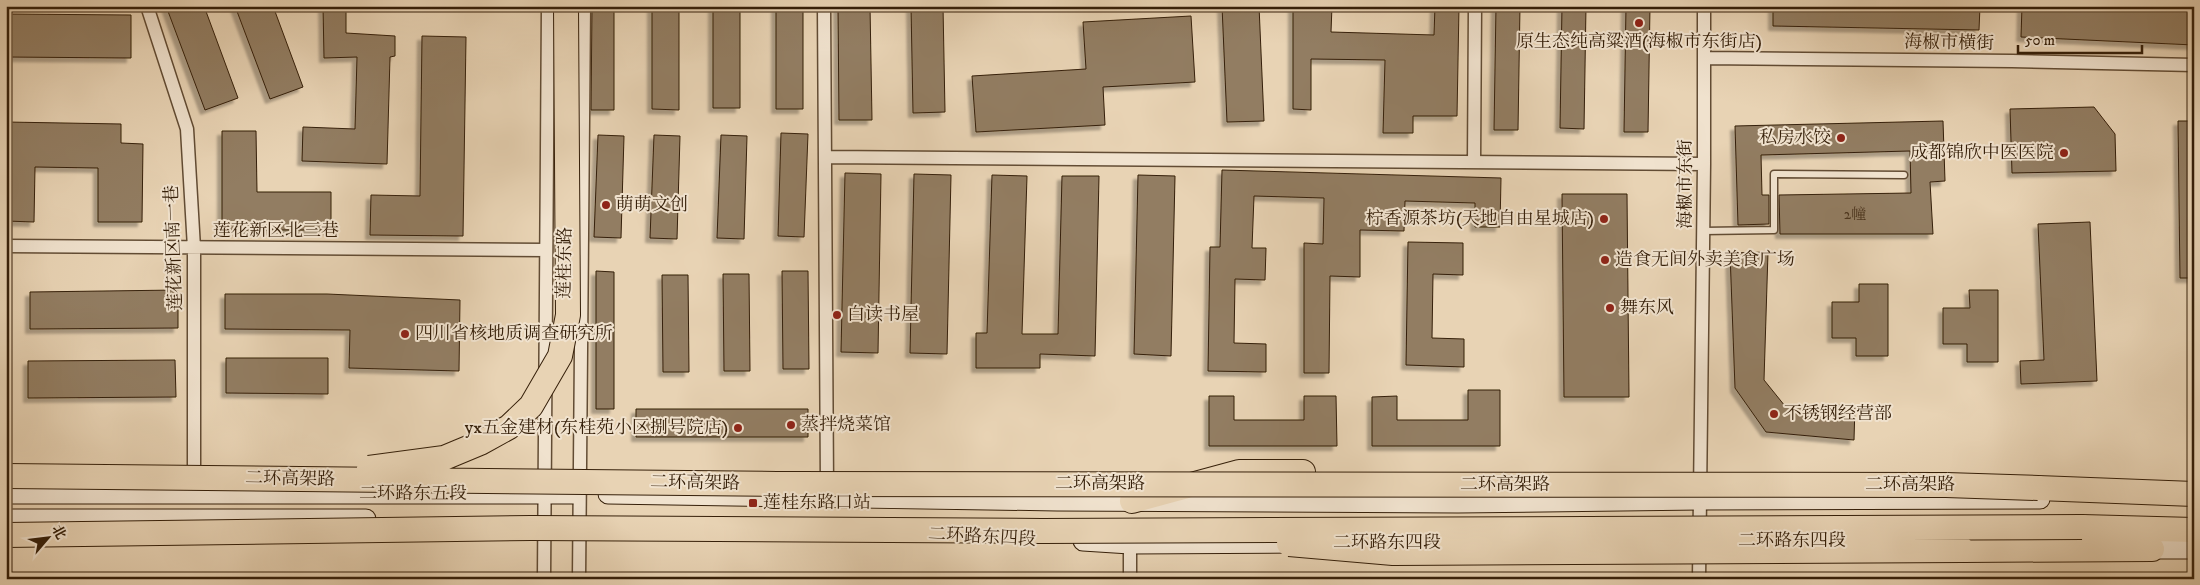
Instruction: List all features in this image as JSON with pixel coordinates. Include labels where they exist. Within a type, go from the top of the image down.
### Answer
[{"type":"highway","points":[[258,479],[343,471],[444,458],[480,443],[509,427],[531,406],[560,356],[568,315],[566,6]]},
{"type":"highway","points":[[1132,501],[1239,472],[1861,468],[1946,485]]},
{"type":"highway","name":"二环高架路","points":[[6,476],[767,484],[1946,485],[2130,491],[2194,496]]},
{"type":"highway","points":[[2130,491],[2194,485]]},
{"type":"highway","points":[[6,535],[531,528],[1133,537],[2082,527],[2194,530]]},
{"type":"highway","points":[[1133,537],[1393,553],[2152,549]]},
{"type":"main road","name":"二环路东五段","points":[[6,494],[580,494]]},
{"type":"main road","name":"二环路东四段","points":[[580,494],[1458,503],[2194,496]]},
{"type":"main road","name":"二环路东五段","points":[[6,519],[580,519]]},
{"type":"main road","name":"二环路东四段","points":[[580,519],[1133,537],[1700,542],[2103,540],[2152,549],[2194,549]]},
{"type":"street","name":"莲花新区南一巷","points":[[147,6],[187,129],[194,248],[194,495]]},
{"type":"street","name":"莲桂东路","points":[[544,579],[548,6]]},
{"type":"street","name":"莲桂东路","points":[[579,579],[584,6]]},
{"type":"street","points":[[824,6],[827,498]]},
{"type":"street","points":[[1474,162],[1475,6]]},
{"type":"street","name":"海椒市东街","points":[[1700,579],[1704,6]]},
{"type":"street","name":"海椒市横街","points":[[1704,58],[2194,65]]},
{"type":"street","points":[[825,157],[1704,164]]},
{"type":"street","name":"莲花新区北三巷","points":[[6,246],[546,250]]},
{"type":"street","points":[[1130,579],[1133,537]]},
{"type":"lane","points":[[1703,231],[1774,230],[1774,174],[1904,175]]},
{"type":"building","points":[[166,6],[204,6],[238,98],[205,110]]},
{"type":"building","points":[[235,6],[273,6],[303,87],[270,99]]},
{"type":"building","points":[[323,6],[346,6],[346,33],[395,36],[395,56],[390,57],[387,164],[302,161],[303,127],[355,129],[357,57],[324,58]]},
{"type":"building","points":[[592,6],[614,6],[614,110],[591,110]]},
{"type":"building","points":[[652,6],[679,6],[679,110],[652,109]]},
{"type":"building","points":[[713,6],[740,6],[740,108],[713,108]]},
{"type":"building","points":[[776,6],[803,6],[803,109],[776,109]]},
{"type":"building","points":[[838,6],[870,6],[872,120],[839,120]]},
{"type":"building","points":[[911,6],[943,6],[945,112],[913,113]]},
{"type":"building","points":[[1222,6],[1259,6],[1264,121],[1227,122]]},
{"type":"building","points":[[1293,6],[1332,6],[1331,32],[1434,35],[1435,6],[1459,6],[1457,116],[1413,116],[1413,133],[1383,133],[1385,60],[1311,59],[1311,110],[1293,109]]},
{"type":"building","points":[[1496,6],[1520,6],[1518,130],[1494,130]]},
{"type":"building","points":[[1562,6],[1586,6],[1584,129],[1560,128]]},
{"type":"building","points":[[1626,6],[1650,6],[1648,132],[1624,132]]},
{"type":"building","points":[[1773,6],[1980,6],[1979,30],[1773,26]]},
{"type":"building","points":[[2022,6],[2194,6],[2194,45],[2021,37]]},
{"type":"building","points":[[6,14],[131,15],[131,58],[6,57]]},
{"type":"building","points":[[1191,16],[1195,82],[1103,87],[1105,125],[976,132],[972,76],[1086,69],[1083,22]]},
{"type":"building","points":[[422,36],[466,37],[463,236],[370,235],[371,195],[420,196]]},
{"type":"building","name":"成都锦欣中医医院","points":[[2094,107],[2115,134],[2116,171],[2012,173],[2010,109]]},
{"type":"building","points":[[1943,121],[1945,181],[1930,182],[1933,234],[1780,234],[1779,195],[1911,193],[1910,151],[1761,155],[1762,195],[1769,195],[1769,224],[1738,225],[1735,126]]},
{"type":"building","points":[[2178,121],[2194,121],[2194,278],[2180,278]]},
{"type":"building","points":[[6,122],[121,124],[121,143],[143,144],[142,222],[98,222],[98,168],[35,167],[34,222],[6,221]]},
{"type":"building","points":[[222,131],[256,131],[257,192],[331,192],[331,230],[222,230]]},
{"type":"building","points":[[781,133],[808,134],[804,237],[778,236]]},
{"type":"building","points":[[598,135],[624,136],[621,238],[594,237]]},
{"type":"building","points":[[654,135],[680,136],[677,239],[650,238]]},
{"type":"building","points":[[721,135],[747,136],[744,239],[717,238]]},
{"type":"building","points":[[1222,170],[1501,178],[1500,227],[1475,227],[1475,203],[1405,201],[1404,231],[1360,230],[1360,277],[1330,276],[1329,373],[1304,373],[1304,243],[1323,244],[1324,198],[1254,196],[1252,248],[1266,248],[1265,280],[1235,279],[1234,343],[1266,344],[1266,372],[1208,371],[1210,247],[1220,247]]},
{"type":"building","points":[[845,173],[881,174],[878,353],[841,352]]},
{"type":"building","points":[[914,174],[951,175],[947,354],[910,353]]},
{"type":"building","points":[[992,175],[1027,176],[1022,334],[1058,334],[1062,176],[1099,176],[1095,356],[1040,354],[1040,368],[976,368],[976,333],[987,333]]},
{"type":"building","points":[[1138,175],[1175,176],[1171,356],[1134,354]]},
{"type":"building","points":[[1562,194],[1627,194],[1629,397],[1564,397]]},
{"type":"building","points":[[2090,222],[2097,381],[2021,384],[2020,361],[2044,360],[2038,224]]},
{"type":"building","points":[[1408,242],[1463,243],[1463,275],[1433,274],[1432,338],[1464,339],[1464,367],[1406,365]]},
{"type":"building","points":[[1768,252],[1764,380],[1785,406],[1855,405],[1854,440],[1766,432],[1735,388],[1730,253]]},
{"type":"building","points":[[596,271],[614,272],[614,409],[596,409]]},
{"type":"building","points":[[782,271],[808,271],[809,369],[783,369]]},
{"type":"building","points":[[723,274],[749,274],[750,371],[724,371]]},
{"type":"building","points":[[662,275],[688,275],[689,372],[663,372]]},
{"type":"building","points":[[1859,284],[1888,284],[1888,356],[1856,356],[1856,338],[1832,338],[1832,302],[1859,302]]},
{"type":"building","points":[[178,290],[178,328],[30,329],[30,292]]},
{"type":"building","points":[[1969,290],[1998,290],[1998,362],[1967,362],[1967,344],[1943,344],[1943,308],[1970,308]]},
{"type":"building","name":"四川省核地质调查研究所","points":[[225,294],[327,294],[460,300],[459,371],[349,368],[350,330],[225,329]]},
{"type":"building","points":[[226,358],[328,358],[328,394],[226,393]]},
{"type":"building","points":[[175,360],[176,397],[28,398],[28,361]]},
{"type":"building","points":[[1468,390],[1500,390],[1500,446],[1372,446],[1372,397],[1397,396],[1397,420],[1468,420]]},
{"type":"building","points":[[1209,396],[1234,396],[1234,420],[1304,420],[1304,396],[1336,396],[1337,446],[1209,446]]},
{"type":"building","points":[[636,409],[808,409],[808,437],[636,437]]},
{"type":"place","name":"原生态纯高粱酒(海椒市东街店)","points":[[1639,23]]},
{"type":"place","name":"私房水饺","points":[[1841,138]]},
{"type":"place","name":"成都锦欣中医医院","points":[[2064,153]]},
{"type":"place","name":"萌萌文创","points":[[606,205]]},
{"type":"place","name":"柠香源茶坊(天地自由星城店)","points":[[1604,219]]},
{"type":"place","name":"造食无间外卖美食广场","points":[[1605,260]]},
{"type":"place","name":"舞东风","points":[[1610,308]]},
{"type":"place","name":"白读书屋","points":[[837,315]]},
{"type":"place","name":"四川省核地质调查研究所","points":[[405,334]]},
{"type":"place","name":"不锈钢经营部","points":[[1774,414]]},
{"type":"place","name":"蒸拌烧菜馆","points":[[791,425]]},
{"type":"place","name":"yx五金建材(东桂苑小区捌号院店)","points":[[738,428]]},
{"type":"place","name":"莲桂东路口站","points":[[753,503]]}]
